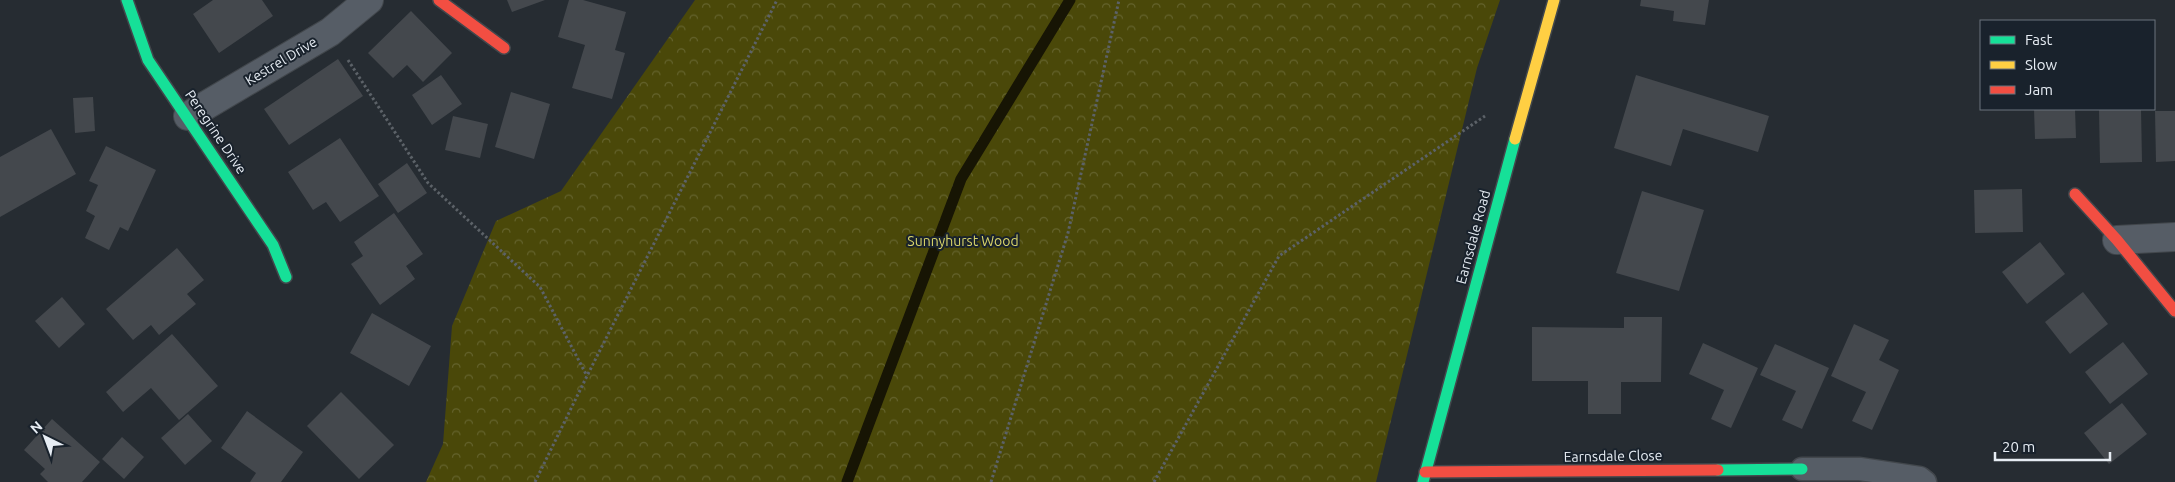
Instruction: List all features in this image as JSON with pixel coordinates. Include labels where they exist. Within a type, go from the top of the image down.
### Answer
[{"type":"street","name":"Peregrine Drive","points":[[127,0],[148,60],[188,116],[273,245],[286,277]]},
{"type":"street","name":"Kestrel Drive","points":[[188,116],[330,32],[369,0]]},
{"type":"street","points":[[438,0],[504,48]]},
{"type":"street","name":"Earnsdale Road","points":[[1424,477],[1525,100],[1554,0]]},
{"type":"street","points":[[2075,194],[2117,240],[2175,311]]},
{"type":"street","points":[[2117,240],[2175,236]]},
{"type":"street","name":"Earnsdale Close","points":[[1424,477],[1802,469]]},
{"type":"lane","points":[[1802,469],[1860,469],[1920,478],[1925,482]]},
{"type":"path","points":[[535,482],[586,376],[777,0]]},
{"type":"path","points":[[991,482],[1068,233],[1119,0]]},
{"type":"path","points":[[330,32],[428,183],[540,287],[586,376]]},
{"type":"path","points":[[1154,482],[1279,256],[1489,114],[1525,100]]},
{"type":"green space","name":"Sunnyhurst Wood","points":[[695,0],[1500,0],[1477,68],[1376,482],[426,482],[443,444],[452,326],[496,221],[561,191]]},
{"type":"building","points":[[213,0],[262,0],[273,16],[219,53],[193,14]]},
{"type":"building","points":[[507,0],[545,0],[512,12]]},
{"type":"building","points":[[569,0],[583,0],[626,12],[615,50],[625,53],[612,99],[572,88],[585,45],[558,37]]},
{"type":"building","points":[[1641,0],[1709,0],[1705,25],[1673,21],[1674,11],[1640,6]]},
{"type":"building","points":[[411,11],[452,53],[423,82],[407,65],[393,78],[368,53]]},
{"type":"building","points":[[338,59],[363,96],[289,145],[264,109]]},
{"type":"building","points":[[441,75],[462,104],[432,125],[412,95]]},
{"type":"building","points":[[1636,75],[1769,116],[1758,152],[1683,129],[1671,166],[1614,148]]},
{"type":"building","points":[[511,92],[550,104],[534,159],[495,147]]},
{"type":"building","points":[[93,97],[95,131],[75,133],[73,98]]},
{"type":"building","points":[[2034,110],[2075,110],[2076,138],[2035,139]]},
{"type":"building","points":[[2099,110],[2141,110],[2142,162],[2100,163]]},
{"type":"building","points":[[2155,111],[2175,111],[2175,161],[2156,162]]},
{"type":"building","points":[[453,116],[488,124],[480,158],[445,150]]},
{"type":"building","points":[[51,129],[76,174],[0,217],[0,157]]},
{"type":"building","points":[[340,138],[379,196],[340,222],[326,202],[313,210],[288,172]]},
{"type":"building","points":[[106,146],[156,170],[128,231],[120,227],[109,250],[85,238],[95,216],[86,211],[98,185],[89,181]]},
{"type":"building","points":[[407,163],[427,193],[398,213],[378,184]]},
{"type":"building","points":[[2022,189],[2023,232],[1975,233],[1974,190]]},
{"type":"building","points":[[1642,191],[1704,210],[1679,291],[1616,273]]},
{"type":"building","points":[[394,213],[423,254],[406,266],[415,279],[380,305],[351,264],[363,256],[354,242]]},
{"type":"building","points":[[2040,242],[2065,274],[2027,304],[2002,272]]},
{"type":"building","points":[[177,248],[204,280],[187,294],[196,304],[159,335],[151,325],[133,340],[106,309]]},
{"type":"building","points":[[2083,292],[2108,324],[2070,354],[2045,322]]},
{"type":"building","points":[[62,297],[85,324],[59,348],[35,321]]},
{"type":"building","points":[[372,313],[431,346],[409,386],[350,353]]},
{"type":"building","points":[[1624,317],[1662,317],[1661,382],[1621,382],[1621,414],[1588,414],[1588,381],[1532,381],[1532,327],[1624,328]]},
{"type":"building","points":[[1854,324],[1889,340],[1879,360],[1899,370],[1872,430],[1852,421],[1866,392],[1831,376]]},
{"type":"building","points":[[172,334],[218,386],[179,420],[151,388],[123,412],[106,392]]},
{"type":"building","points":[[2123,342],[2148,374],[2110,404],[2085,372]]},
{"type":"building","points":[[1703,343],[1758,368],[1731,428],[1711,419],[1724,390],[1689,374]]},
{"type":"building","points":[[1775,344],[1829,368],[1802,429],[1782,420],[1796,391],[1760,375]]},
{"type":"building","points":[[341,392],[394,445],[359,479],[307,426]]},
{"type":"building","points":[[2122,403],[2147,434],[2109,464],[2084,433]]},
{"type":"building","points":[[247,411],[303,452],[281,482],[250,482],[256,473],[221,448]]},
{"type":"building","points":[[188,414],[212,441],[185,465],[161,438]]},
{"type":"building","points":[[52,419],[100,462],[82,482],[48,482],[40,474],[45,469],[24,450]]},
{"type":"building","points":[[122,437],[144,457],[124,479],[102,459]]},
{"type":"waterway","points":[[847,482],[961,179],[1070,0]]},
{"type":"traffic: fast","points":[[127,0],[148,60],[273,245],[286,277]]},
{"type":"traffic: fast","points":[[1423,482],[1515,139]]},
{"type":"traffic: fast","points":[[1718,470],[1802,469]]},
{"type":"traffic: slow","points":[[1515,139],[1554,0]]},
{"type":"traffic: jam","points":[[439,0],[504,48]]},
{"type":"traffic: jam","points":[[2075,194],[2117,240],[2175,311]]},
{"type":"traffic: jam","points":[[1425,472],[1718,470]]}]
